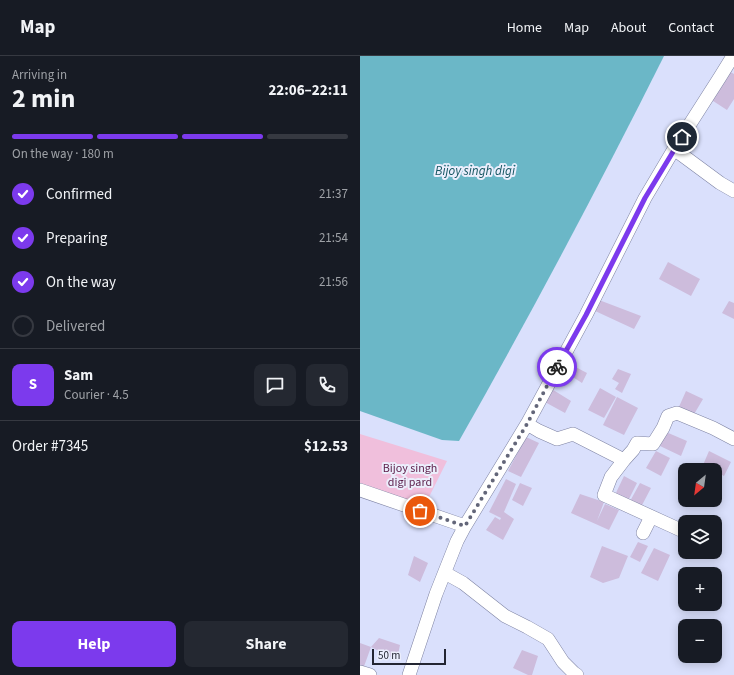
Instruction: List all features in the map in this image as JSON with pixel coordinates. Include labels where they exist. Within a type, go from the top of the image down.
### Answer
[{"type":"street","points":[[409,675],[436,594],[457,541],[527,424],[586,315],[645,198],[733,56]]},
{"type":"street","points":[[674,150],[720,183],[734,191]]},
{"type":"street","points":[[678,529],[604,495],[612,477],[624,460],[634,450],[637,443],[653,444],[663,428],[668,416],[677,413],[713,428],[734,439]]},
{"type":"street","points":[[527,424],[557,439],[573,434],[624,460]]},
{"type":"street","points":[[360,490],[465,526]]},
{"type":"street","points":[[643,534],[651,517]]},
{"type":"street","points":[[444,573],[463,583],[505,616],[548,639],[563,662],[577,675]]},
{"type":"street","points":[[360,672],[370,675]]},
{"type":"green space","name":"Bijoy singh digi pard","points":[[360,434],[447,461],[424,507],[360,483]]},
{"type":"water","name":"Bijoy singh digi","points":[[360,56],[664,56],[564,250],[459,441],[442,440],[360,411]]},
{"type":"building","points":[[727,70],[734,74],[734,99],[727,110],[710,99]]},
{"type":"building","points":[[668,262],[700,279],[691,296],[659,279]]},
{"type":"building","points":[[599,300],[641,316],[634,329],[593,310]]},
{"type":"building","points":[[729,301],[734,303],[734,319],[722,313]]},
{"type":"building","points":[[566,362],[587,373],[582,383],[562,370]]},
{"type":"building","points":[[618,369],[631,374],[622,393],[615,389],[619,383],[612,379]]},
{"type":"building","points":[[550,388],[571,401],[565,413],[543,401]]},
{"type":"building","points":[[600,388],[616,397],[604,418],[588,410]]},
{"type":"building","points":[[686,391],[703,399],[693,416],[678,409]]},
{"type":"building","points":[[617,397],[638,408],[624,435],[603,425]]},
{"type":"building","points":[[666,432],[687,441],[681,456],[660,446]]},
{"type":"building","points":[[526,437],[539,443],[521,477],[508,471]]},
{"type":"building","points":[[656,451],[670,458],[661,476],[646,468]]},
{"type":"building","points":[[709,451],[731,462],[724,476],[722,475],[722,463],[704,463]]},
{"type":"building","points":[[624,476],[637,483],[627,503],[614,497]]},
{"type":"building","points":[[506,479],[516,484],[504,512],[514,519],[503,540],[486,530],[495,517],[500,520],[501,518],[489,512]]},
{"type":"building","points":[[520,483],[532,488],[523,506],[512,500]]},
{"type":"building","points":[[640,483],[651,488],[640,509],[629,503]]},
{"type":"building","points":[[580,494],[604,502],[597,521],[605,504],[619,510],[609,530],[571,513]]},
{"type":"building","points":[[638,542],[648,546],[640,562],[630,557]]},
{"type":"building","points":[[602,546],[628,556],[619,578],[603,583],[590,577]]},
{"type":"building","points":[[654,548],[670,555],[658,581],[641,573]]},
{"type":"building","points":[[414,556],[428,563],[420,582],[408,575]]},
{"type":"building","points":[[379,638],[400,645],[397,660],[371,647]]},
{"type":"building","points":[[360,643],[371,647],[362,672],[360,672]]},
{"type":"building","points":[[522,650],[538,656],[532,675],[528,675],[513,668]]},
{"type":"way so far","points":[[420,511],[465,526],[527,424],[557,367]]},
{"type":"route","points":[[557,367],[586,315],[645,198],[682,137]]}]
